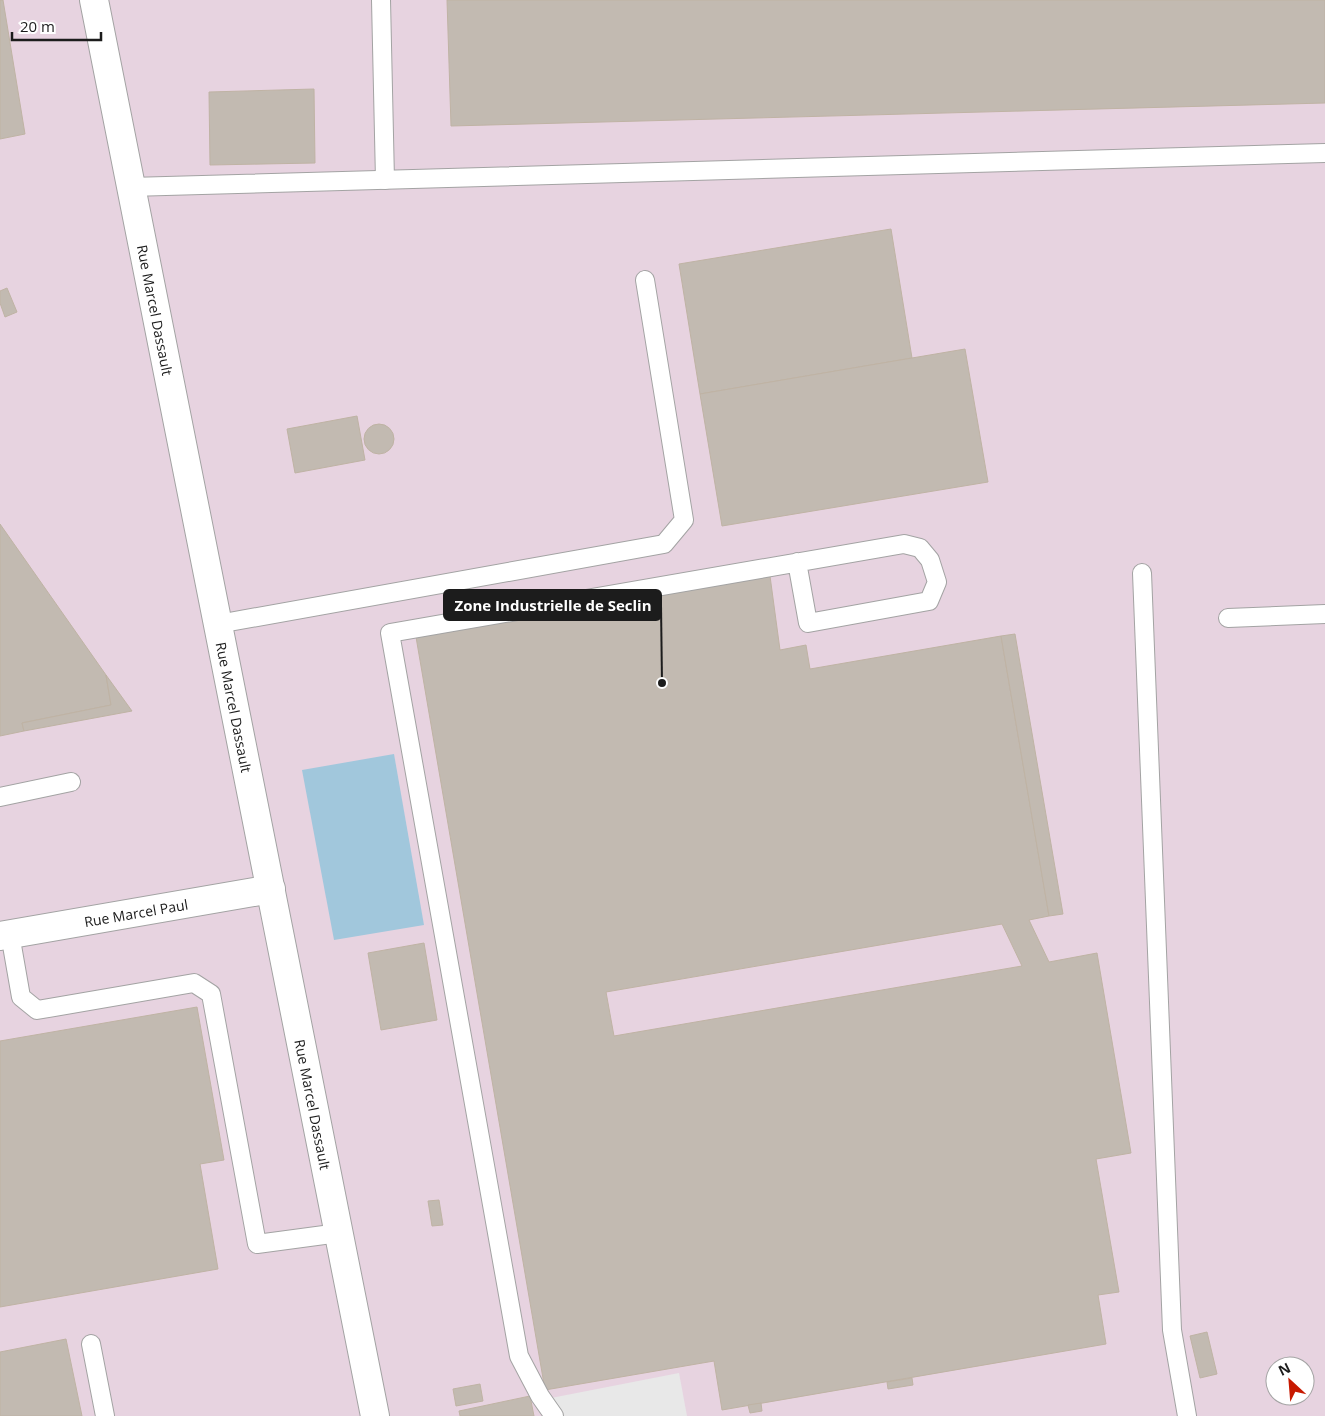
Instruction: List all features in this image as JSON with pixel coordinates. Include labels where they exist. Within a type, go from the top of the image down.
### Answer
[{"type":"street","name":"Rue Marcel Dassault","points":[[94,0],[375,1416]]},
{"type":"street","name":"Rue Marcel Paul","points":[[5,935],[271,889]]},
{"type":"lane","points":[[381,0],[385,180]]},
{"type":"lane","points":[[130,187],[1325,153]]},
{"type":"lane","points":[[218,624],[664,544],[684,520],[645,280]]},
{"type":"lane","points":[[554,1416],[540,1396],[519,1356],[390,633],[797,562],[904,544],[920,548],[930,560],[937,582],[929,601],[808,623],[797,562]]},
{"type":"lane","points":[[1142,573],[1172,1330],[1186,1416]]},
{"type":"lane","points":[[1228,618],[1325,614]]},
{"type":"lane","points":[[0,797],[71,782]]},
{"type":"lane","points":[[5,935],[22,997],[38,1010],[194,984],[211,994],[257,1244],[339,1233]]},
{"type":"lane","points":[[91,1344],[105,1416]]},
{"type":"shaded area","points":[[0,0],[1325,0],[1325,1416],[0,1416]]},
{"type":"shaded area","points":[[679,1373],[687,1416],[550,1416],[546,1399]]},
{"type":"water","points":[[394,754],[424,925],[334,940],[302,770]]},
{"type":"building","points":[[0,0],[3,0],[25,134],[0,139]]},
{"type":"building","points":[[447,0],[1325,0],[1325,103],[451,126]]},
{"type":"building","points":[[314,89],[315,163],[210,165],[209,92]]},
{"type":"building","points":[[891,229],[912,358],[700,394],[679,264]]},
{"type":"building","points":[[7,288],[17,312],[5,317],[0,303],[0,291]]},
{"type":"building","points":[[965,349],[988,482],[722,526],[700,394]]},
{"type":"building","points":[[357,416],[365,460],[295,473],[287,429]]},
{"type":"building","points":[[379,424],[390,428],[394,439],[390,450],[379,454],[368,450],[364,439],[368,428]]},
{"type":"building","points":[[0,524],[106,675],[111,705],[22,723],[24,731],[0,736]]},
{"type":"building","points":[[770,576],[780,650],[806,645],[810,669],[1001,636],[1049,916],[1029,920],[1049,962],[1097,953],[1131,1153],[1096,1159],[1119,1292],[1098,1295],[1106,1344],[722,1410],[714,1361],[545,1390],[416,637]],"holes":[[[1002,924],[1022,966],[614,1036],[606,992]]]},
{"type":"building","points":[[1015,634],[1063,914],[1049,916],[1001,636]]},
{"type":"building","points":[[106,675],[132,711],[24,731],[22,723],[111,705]]},
{"type":"building","points":[[424,943],[437,1020],[381,1030],[368,953]]},
{"type":"building","points":[[197,1007],[224,1160],[200,1164],[218,1269],[0,1307],[0,1041]]},
{"type":"building","points":[[439,1200],[443,1225],[432,1226],[428,1201]]},
{"type":"building","points":[[1207,1332],[1217,1374],[1200,1378],[1190,1336]]},
{"type":"building","points":[[66,1339],[82,1416],[0,1416],[0,1352]]},
{"type":"building","points":[[912,1378],[913,1385],[888,1389],[887,1382]]},
{"type":"building","points":[[480,1384],[483,1401],[456,1406],[453,1389]]},
{"type":"building","points":[[530,1396],[534,1416],[460,1416],[459,1411]]},
{"type":"building","points":[[761,1403],[762,1411],[750,1413],[748,1405]]},
{"type":"place","name":"Zone Industrielle de Seclin","points":[[662,683]]}]
